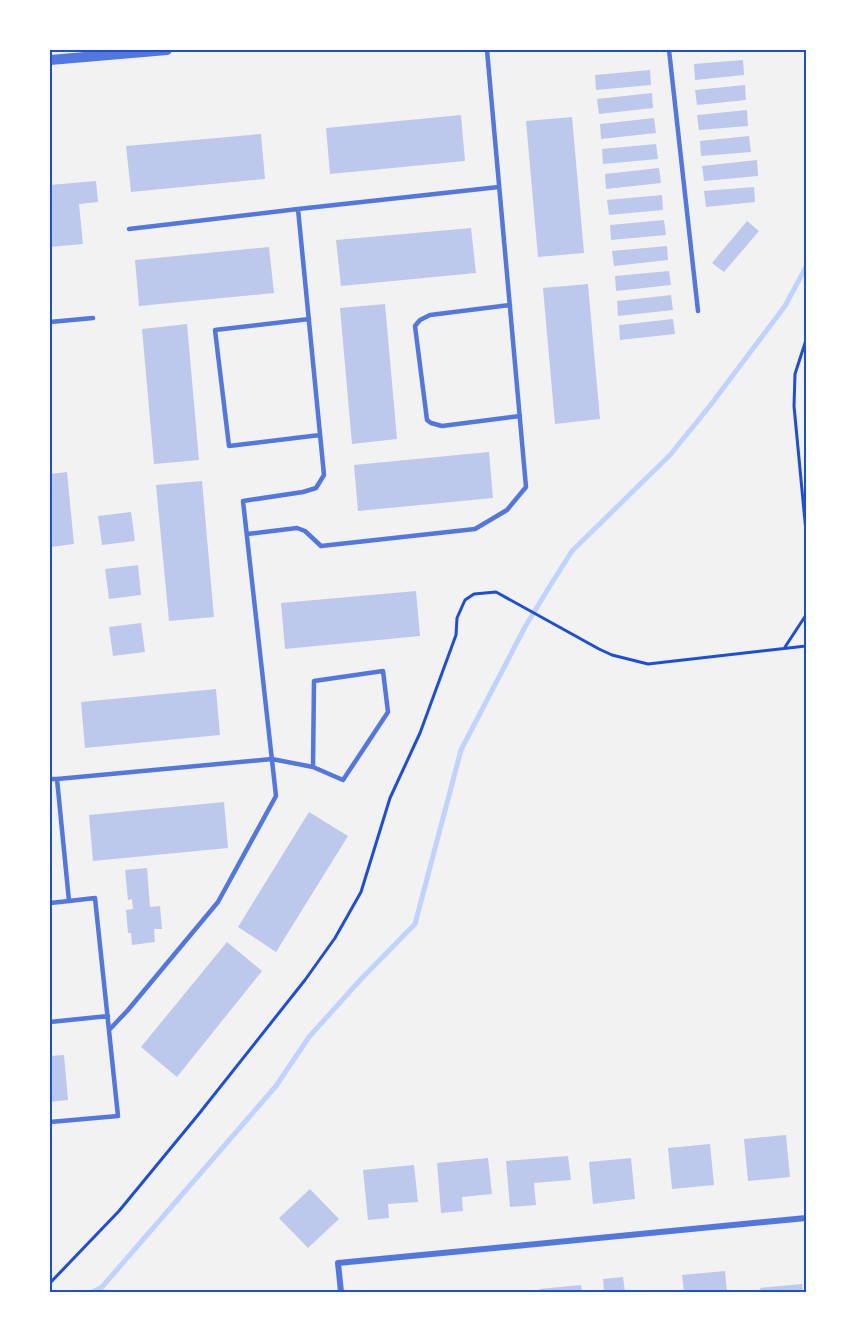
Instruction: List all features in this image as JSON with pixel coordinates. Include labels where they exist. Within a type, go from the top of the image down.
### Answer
[{"type":"street","points":[[50,60],[167,50]]},
{"type":"street","points":[[341,1293],[338,1263],[807,1218]]},
{"type":"lane","points":[[247,534],[297,528],[305,531],[321,546],[475,529],[507,510],[526,487],[487,50]]},
{"type":"lane","points":[[669,50],[698,311]]},
{"type":"lane","points":[[129,229],[499,187]]},
{"type":"lane","points":[[110,1029],[218,902],[276,796],[243,501],[316,488],[324,476],[298,209]]},
{"type":"lane","points":[[510,305],[430,315],[420,320],[415,326],[417,352],[427,420],[431,423],[442,426],[520,416]]},
{"type":"lane","points":[[50,322],[93,318]]},
{"type":"lane","points":[[309,319],[215,330],[229,446],[320,435]]},
{"type":"lane","points":[[50,779],[272,759],[313,767],[343,780],[388,712],[383,671],[314,681],[313,767]]},
{"type":"lane","points":[[57,778],[69,901]]},
{"type":"lane","points":[[50,903],[95,898],[118,1116],[50,1122]]},
{"type":"lane","points":[[50,1022],[108,1016]]},
{"type":"path","points":[[807,340],[795,374],[794,406],[807,532]]},
{"type":"path","points":[[50,1283],[119,1210],[198,1115],[305,980],[335,938],[361,892],[390,798],[425,722],[456,635],[457,618],[465,600],[474,594],[496,592],[612,655],[648,664],[807,645]]},
{"type":"path","points":[[784,648],[807,615]]},
{"type":"building","points":[[743,60],[744,75],[695,80],[694,64]]},
{"type":"building","points":[[650,70],[651,85],[596,90],[595,75]]},
{"type":"building","points":[[745,85],[746,100],[697,105],[695,90]]},
{"type":"building","points":[[652,93],[653,108],[599,114],[597,99]]},
{"type":"building","points":[[747,110],[748,126],[699,130],[697,115]]},
{"type":"building","points":[[461,115],[465,161],[330,174],[326,128]]},
{"type":"building","points":[[572,117],[584,253],[538,257],[526,121]]},
{"type":"building","points":[[654,118],[656,133],[601,139],[600,124]]},
{"type":"building","points":[[261,134],[265,179],[131,192],[126,146]]},
{"type":"building","points":[[749,136],[751,152],[701,156],[700,141]]},
{"type":"building","points":[[656,144],[658,159],[603,164],[602,149]]},
{"type":"building","points":[[757,160],[758,176],[704,181],[702,166]]},
{"type":"building","points":[[659,168],[661,183],[606,189],[605,174]]},
{"type":"building","points":[[96,181],[98,202],[79,204],[83,244],[50,247],[50,185]]},
{"type":"building","points":[[754,187],[755,202],[706,207],[704,191]]},
{"type":"building","points":[[662,195],[663,210],[609,215],[607,200]]},
{"type":"building","points":[[664,220],[666,235],[611,240],[610,225]]},
{"type":"building","points":[[747,221],[759,231],[724,272],[712,263]]},
{"type":"building","points":[[471,228],[476,273],[341,286],[336,240]]},
{"type":"building","points":[[667,246],[668,260],[614,266],[612,251]]},
{"type":"building","points":[[269,247],[274,293],[139,306],[135,260]]},
{"type":"building","points":[[669,271],[671,285],[616,291],[615,276]]},
{"type":"building","points":[[588,284],[600,419],[555,424],[543,288]]},
{"type":"building","points":[[671,295],[673,310],[618,316],[617,301]]},
{"type":"building","points":[[385,304],[397,439],[352,444],[340,308]]},
{"type":"building","points":[[673,319],[675,334],[620,340],[619,325]]},
{"type":"building","points":[[187,324],[199,460],[154,464],[142,329]]},
{"type":"building","points":[[489,452],[493,498],[358,511],[354,465]]},
{"type":"building","points":[[67,472],[74,544],[50,547],[50,474]]},
{"type":"building","points":[[202,481],[214,617],[169,621],[156,485]]},
{"type":"building","points":[[131,512],[135,541],[102,545],[98,516]]},
{"type":"building","points":[[138,565],[141,595],[109,599],[105,569]]},
{"type":"building","points":[[416,591],[420,636],[285,649],[281,603]]},
{"type":"building","points":[[141,623],[145,652],[113,656],[109,627]]},
{"type":"building","points":[[216,689],[220,735],[85,748],[81,702]]},
{"type":"building","points":[[224,802],[228,848],[93,861],[89,815]]},
{"type":"building","points":[[309,812],[348,836],[276,952],[238,927]]},
{"type":"building","points":[[147,868],[150,907],[160,906],[162,929],[154,929],[155,942],[132,945],[131,933],[128,933],[126,910],[133,909],[132,899],[128,900],[125,870]]},
{"type":"building","points":[[227,942],[262,971],[177,1077],[141,1047]]},
{"type":"building","points":[[64,1055],[68,1100],[50,1102],[50,1056]]},
{"type":"building","points":[[786,1135],[790,1177],[748,1181],[744,1139]]},
{"type":"building","points":[[710,1144],[714,1185],[672,1189],[668,1148]]},
{"type":"building","points":[[568,1156],[571,1180],[534,1183],[536,1205],[510,1207],[506,1161]]},
{"type":"building","points":[[488,1158],[492,1194],[462,1197],[463,1211],[441,1213],[437,1163]]},
{"type":"building","points":[[631,1158],[635,1199],[593,1204],[589,1162]]},
{"type":"building","points":[[414,1165],[418,1202],[388,1204],[389,1218],[368,1220],[363,1170]]},
{"type":"building","points":[[310,1189],[339,1219],[308,1248],[279,1218]]},
{"type":"building","points":[[725,1271],[727,1292],[684,1292],[682,1275]]},
{"type":"building","points":[[623,1277],[625,1292],[604,1292],[603,1279]]},
{"type":"building","points":[[802,1284],[803,1292],[761,1292],[760,1288]]},
{"type":"building","points":[[581,1285],[582,1292],[540,1292],[539,1289]]},
{"type":"waterway","points":[[93,1292],[102,1287],[276,1086],[309,1037],[415,924],[461,750],[525,627],[572,551],[670,455],[785,306],[806,267]]}]
